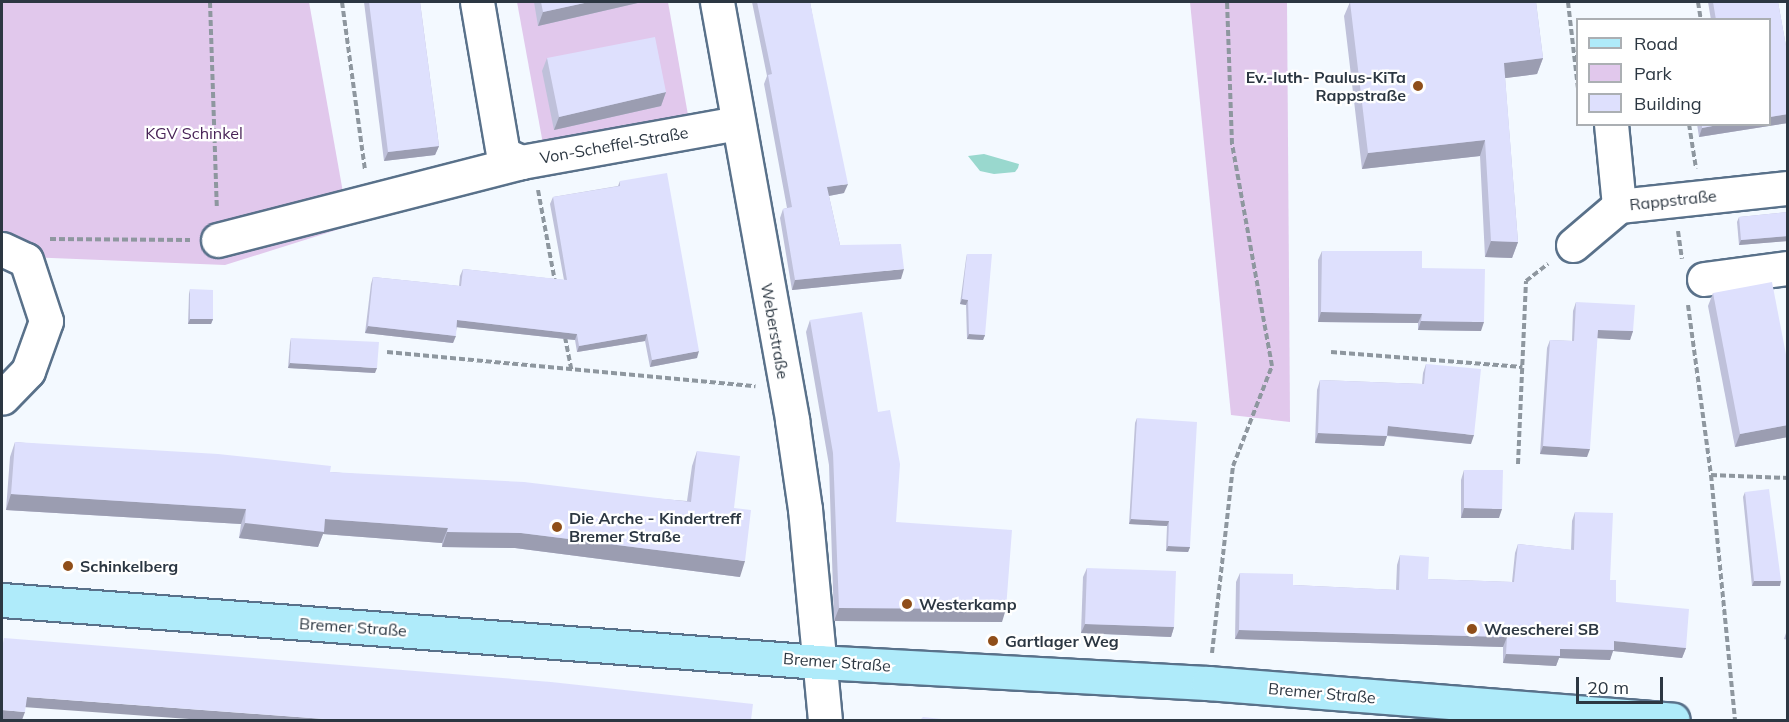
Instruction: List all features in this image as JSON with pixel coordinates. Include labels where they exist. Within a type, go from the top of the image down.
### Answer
[{"type":"main road","name":"Bremer Straße","points":[[2,600],[819,662],[1208,683],[1674,720]]},
{"type":"street","name":"Von-Scheffel-Straße","points":[[477,2],[503,154],[527,160],[737,123]]},
{"type":"street","name":"Weberstraße","points":[[717,2],[786,388],[805,509],[819,662]]},
{"type":"street","points":[[1611,126],[1619,206]]},
{"type":"street","points":[[218,240],[527,160]]},
{"type":"street","name":"Rappstraße","points":[[1573,245],[1619,206],[1788,188]]},
{"type":"street","points":[[2,249],[26,260],[46,321],[28,371],[2,398]]},
{"type":"street","points":[[1691,280],[1788,268]]},
{"type":"street","points":[[819,662],[825,720]]},
{"type":"path","points":[[45,239],[218,240],[210,2]]},
{"type":"path","points":[[342,2],[370,200]]},
{"type":"path","points":[[1208,683],[1233,466],[1272,366],[1232,144],[1227,2]]},
{"type":"path","points":[[1568,2],[1576,72]]},
{"type":"path","points":[[1698,2],[1701,18]]},
{"type":"path","points":[[1689,126],[1687,199],[1691,280],[1735,720]]},
{"type":"path","points":[[527,160],[556,287]]},
{"type":"path","points":[[1518,464],[1526,281],[1573,245]]},
{"type":"path","points":[[565,334],[571,369]]},
{"type":"path","points":[[387,352],[786,388]]},
{"type":"path","points":[[1331,352],[1522,367]]},
{"type":"path","points":[[1711,475],[1788,478]]},
{"type":"green space","name":"KGV Schinkel","points":[[2,2],[309,2],[349,226],[225,265],[2,256]]},
{"type":"green space","points":[[517,2],[668,2],[688,115],[543,144]]},
{"type":"green space","points":[[1190,2],[1287,2],[1290,422],[1231,415]]},
{"type":"shaded area","points":[[984,154],[1019,164],[1018,168],[1015,172],[994,174],[980,171],[968,156]]},
{"type":"building","points":[[369,2],[420,2],[439,146],[388,152]]},
{"type":"building","points":[[541,2],[589,2],[543,12]]},
{"type":"building","points":[[757,2],[810,2],[848,184],[827,187],[840,245],[901,244],[904,269],[795,280],[783,209],[792,207],[768,75],[772,74]]},
{"type":"building","points":[[1350,2],[1536,2],[1543,58],[1504,63],[1518,242],[1491,241],[1485,140],[1368,153]]},
{"type":"building","points":[[1713,2],[1778,2],[1788,57],[1788,114],[1771,117],[1771,18],[1716,18]]},
{"type":"building","points":[[655,37],[666,92],[559,117],[547,58]]},
{"type":"building","points":[[667,173],[699,351],[652,360],[647,334],[579,346],[577,334],[457,320],[456,336],[368,326],[373,277],[461,286],[463,269],[567,280],[553,197],[620,186],[620,181]]},
{"type":"building","points":[[1788,212],[1788,236],[1741,240],[1739,217]]},
{"type":"building","points":[[1322,251],[1422,251],[1422,268],[1485,269],[1484,322],[1421,321],[1422,314],[1321,312]]},
{"type":"building","points":[[967,254],[992,254],[985,335],[969,334],[968,300],[962,299]]},
{"type":"building","points":[[1772,282],[1788,365],[1788,425],[1740,434],[1713,293]]},
{"type":"building","points":[[190,289],[213,290],[213,319],[190,319]]},
{"type":"building","points":[[1576,302],[1635,305],[1633,331],[1598,330],[1590,449],[1543,446],[1550,340],[1574,341]]},
{"type":"building","points":[[862,312],[878,412],[890,410],[900,464],[896,522],[1012,530],[1006,609],[839,608],[833,453],[810,320]]},
{"type":"building","points":[[291,338],[379,342],[377,368],[290,363]]},
{"type":"building","points":[[1426,364],[1481,369],[1474,435],[1388,426],[1387,436],[1318,433],[1320,380],[1424,384]]},
{"type":"building","points":[[1137,418],[1197,422],[1190,547],[1168,546],[1169,521],[1131,519]]},
{"type":"building","points":[[15,442],[218,454],[331,466],[330,472],[524,482],[691,502],[697,451],[740,456],[734,508],[751,510],[745,561],[521,533],[447,532],[448,528],[325,519],[324,532],[245,523],[246,509],[11,494]]},
{"type":"building","points":[[1464,470],[1503,470],[1502,509],[1464,508]]},
{"type":"building","points":[[1769,489],[1781,581],[1754,581],[1745,492]]},
{"type":"building","points":[[1575,512],[1613,513],[1610,580],[1616,580],[1616,602],[1689,609],[1686,648],[1614,641],[1614,650],[1560,649],[1560,656],[1506,654],[1507,637],[1239,630],[1240,573],[1293,574],[1293,585],[1399,590],[1400,555],[1429,557],[1428,579],[1514,582],[1518,544],[1574,550]]},
{"type":"building","points":[[1087,568],[1176,571],[1174,627],[1085,624]]},
{"type":"building","points":[[4,638],[551,682],[753,704],[751,720],[338,720],[27,697],[25,712],[2,710],[2,643]]},
{"type":"building","points":[[923,717],[951,720],[920,720]]},
{"type":"place","name":"Ev.-luth- Paulus-KiTa Rappstraße","points":[[1418,86]]},
{"type":"place","name":"Die Arche - Kindertreff Bremer Straße","points":[[557,527]]},
{"type":"place","name":"Schinkelberg","points":[[68,566]]},
{"type":"place","name":"Westerkamp","points":[[907,604]]},
{"type":"place","name":"Waescherei SB","points":[[1472,629]]},
{"type":"place","name":"Gartlager Weg","points":[[993,641]]}]
